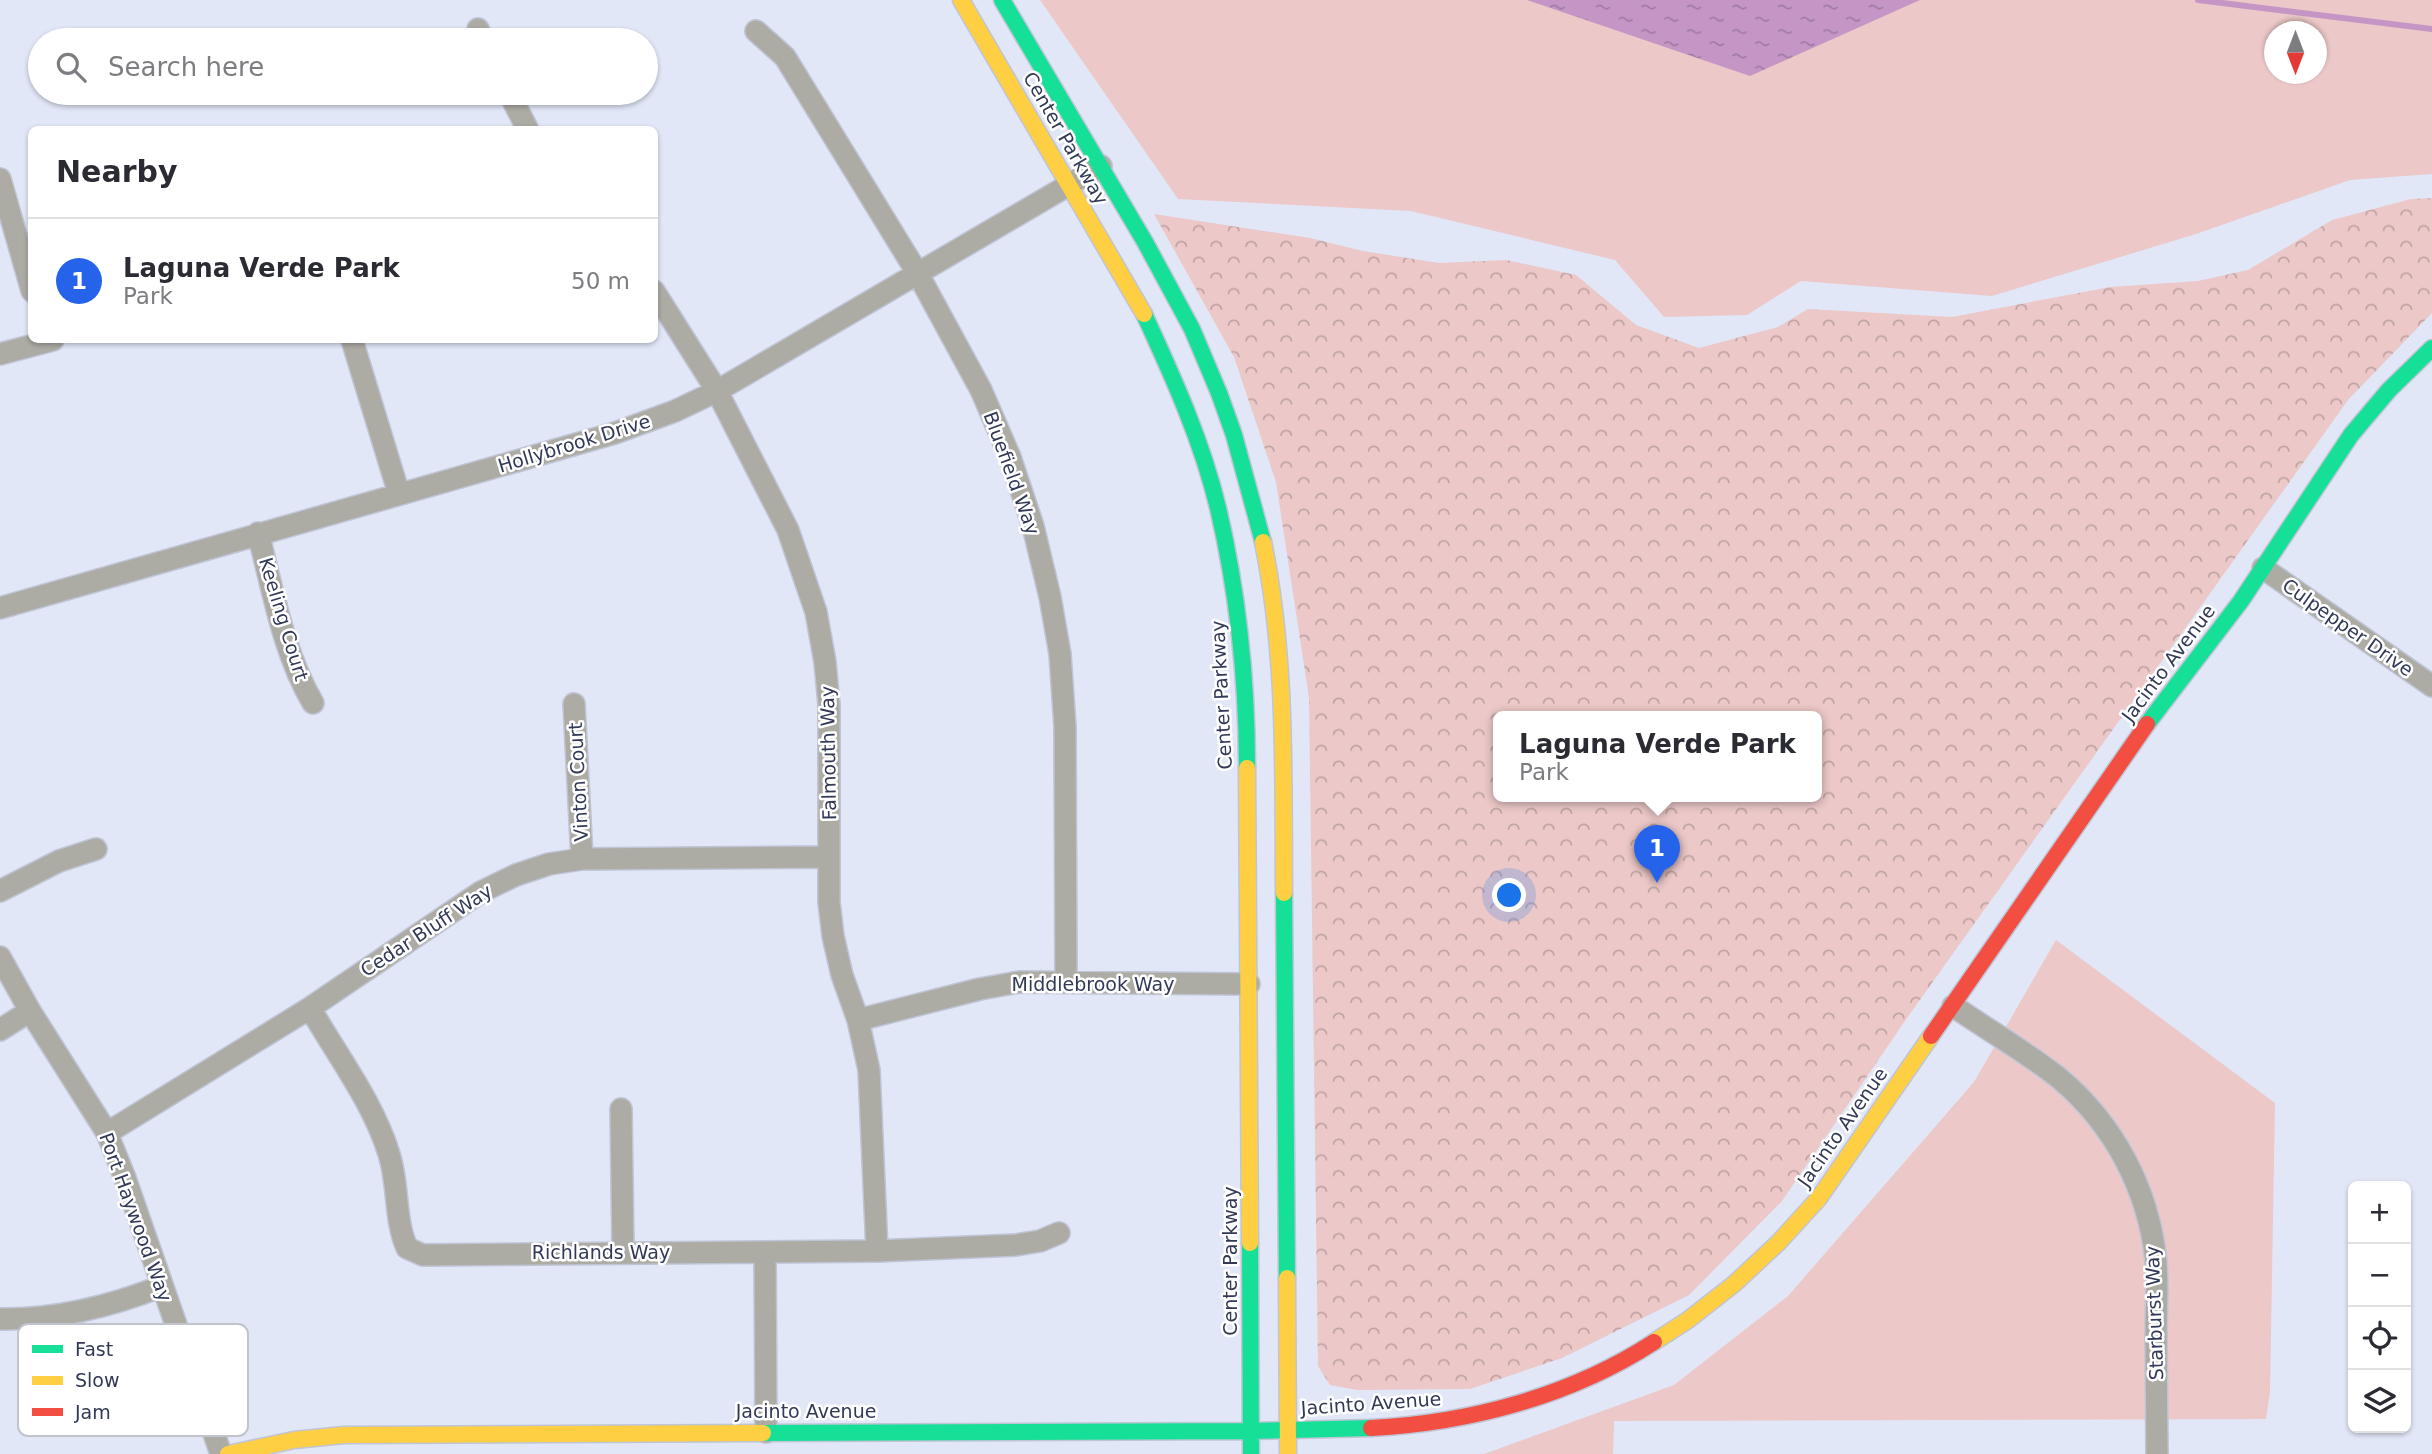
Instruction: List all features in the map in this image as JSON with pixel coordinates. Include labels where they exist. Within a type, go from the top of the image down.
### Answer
[{"type":"main road","name":"Center Parkway","points":[[961,0],[1144,314],[1173,376],[1197,439],[1218,508],[1233,578],[1243,654],[1247,732],[1251,1454]]},
{"type":"main road","name":"Center Parkway","points":[[1002,0],[1164,273],[1202,351],[1227,415],[1262,538],[1279,643],[1283,701],[1288,1454]]},
{"type":"main road","name":"Jacinto Avenue","points":[[228,1454],[294,1440],[344,1435],[522,1444],[766,1432],[1251,1431],[1415,1424],[1516,1404],[1566,1387],[1622,1361],[1674,1331],[1748,1274],[1819,1198],[2140,734],[2263,568],[2351,435],[2389,390],[2432,348]]},
{"type":"street","name":"Bluefield Way","points":[[756,31],[785,57],[918,274],[981,390],[1010,457],[1033,526],[1050,597],[1059,654],[1065,727],[1066,981]]},
{"type":"street","points":[[515,105],[526,126]]},
{"type":"street","name":"Hollybrook Drive","points":[[0,608],[615,433],[675,411],[717,391],[1101,166]]},
{"type":"street","points":[[0,179],[28,277]]},
{"type":"street","name":"Falmouth Way","points":[[658,297],[717,391],[788,530],[816,612],[829,705],[829,902],[842,975],[858,1020],[869,1070],[877,1251]]},
{"type":"street","points":[[0,354],[38,343]]},
{"type":"street","points":[[353,343],[400,494]]},
{"type":"street","name":"Keeling Court","points":[[258,533],[292,659],[313,704]]},
{"type":"street","name":"Culpepper Drive","points":[[2263,568],[2432,686]]},
{"type":"street","name":"Vinton Court","points":[[574,704],[582,859]]},
{"type":"street","points":[[0,891],[59,860],[96,849]]},
{"type":"street","name":"Cedar Bluff Way","points":[[107,1133],[310,1008],[481,892],[516,875],[549,864],[582,859],[829,857]]},
{"type":"street","name":"Port Haywood Way","points":[[0,957],[30,1011],[107,1133],[175,1324]]},
{"type":"street","name":"Middlebrook Way","points":[[858,1020],[980,989],[1019,982],[1249,984]]},
{"type":"street","name":"Starburst Way","points":[[1953,1006],[2058,1078],[2088,1106],[2111,1135],[2128,1163],[2144,1201],[2156,1265],[2157,1454]]},
{"type":"street","name":"Richlands Way","points":[[310,1008],[382,1131],[396,1177],[399,1230],[407,1248],[423,1255],[623,1251],[877,1251],[1016,1245],[1040,1241],[1059,1233]]},
{"type":"street","points":[[0,1030],[30,1011]]},
{"type":"street","points":[[621,1109],[623,1251]]},
{"type":"street","points":[[765,1252],[766,1432]]},
{"type":"street","points":[[0,1319],[46,1318],[82,1312],[162,1286]]},
{"type":"street","name":"Port Haywood Way","points":[[215,1436],[221,1454]]},
{"type":"green space","points":[[1040,0],[2432,0],[2432,174],[2350,180],[2196,234],[1992,296],[1801,281],[1747,315],[1664,317],[1615,260],[1411,211],[1178,199]]},
{"type":"green space","points":[[2432,198],[2432,313],[2348,400],[1907,1018],[1782,1201],[1689,1295],[1562,1358],[1470,1389],[1357,1390],[1330,1385],[1318,1366],[1309,698],[1276,482],[1234,357],[1154,214],[1310,238],[1363,251],[1439,263],[1506,260],[1576,275],[1636,325],[1699,348],[1778,327],[1808,309],[1952,317],[2110,287],[2198,281],[2248,270],[2332,220],[2411,199]]},
{"type":"green space","points":[[2056,940],[2275,1103],[2270,1392],[2266,1419],[1614,1421],[1613,1454],[1484,1454],[1674,1385],[1788,1296],[1974,1082]]},
{"type":"water","points":[[1527,0],[1920,0],[1750,76]]},
{"type":"waterway","points":[[2198,0],[2432,29]]},
{"type":"traffic: fast","points":[[1002,0],[1145,242],[1192,329],[1234,435],[1263,542]]},
{"type":"traffic: fast","points":[[1144,314],[1195,434],[1218,508],[1240,637],[1247,768]]},
{"type":"traffic: fast","points":[[2147,724],[2241,601],[2351,435],[2389,390],[2432,348]]},
{"type":"traffic: fast","points":[[1284,893],[1287,1278]]},
{"type":"traffic: fast","points":[[1250,1243],[1251,1454]]},
{"type":"traffic: fast","points":[[763,1433],[1371,1428]]},
{"type":"traffic: slow","points":[[961,0],[1144,314]]},
{"type":"traffic: slow","points":[[1263,542],[1271,586],[1280,673],[1284,893]]},
{"type":"traffic: slow","points":[[1247,768],[1250,1243]]},
{"type":"traffic: slow","points":[[1654,1342],[1688,1320],[1734,1284],[1778,1243],[1819,1198],[1931,1036]]},
{"type":"traffic: slow","points":[[1287,1278],[1288,1454]]},
{"type":"traffic: slow","points":[[228,1454],[294,1440],[344,1435],[763,1433]]},
{"type":"traffic: jam","points":[[1931,1036],[2147,724]]},
{"type":"traffic: jam","points":[[1371,1428],[1445,1420],[1518,1403],[1589,1378],[1654,1342]]},
{"type":"place","name":"Laguna Verde Park","points":[[1657,883]]}]
